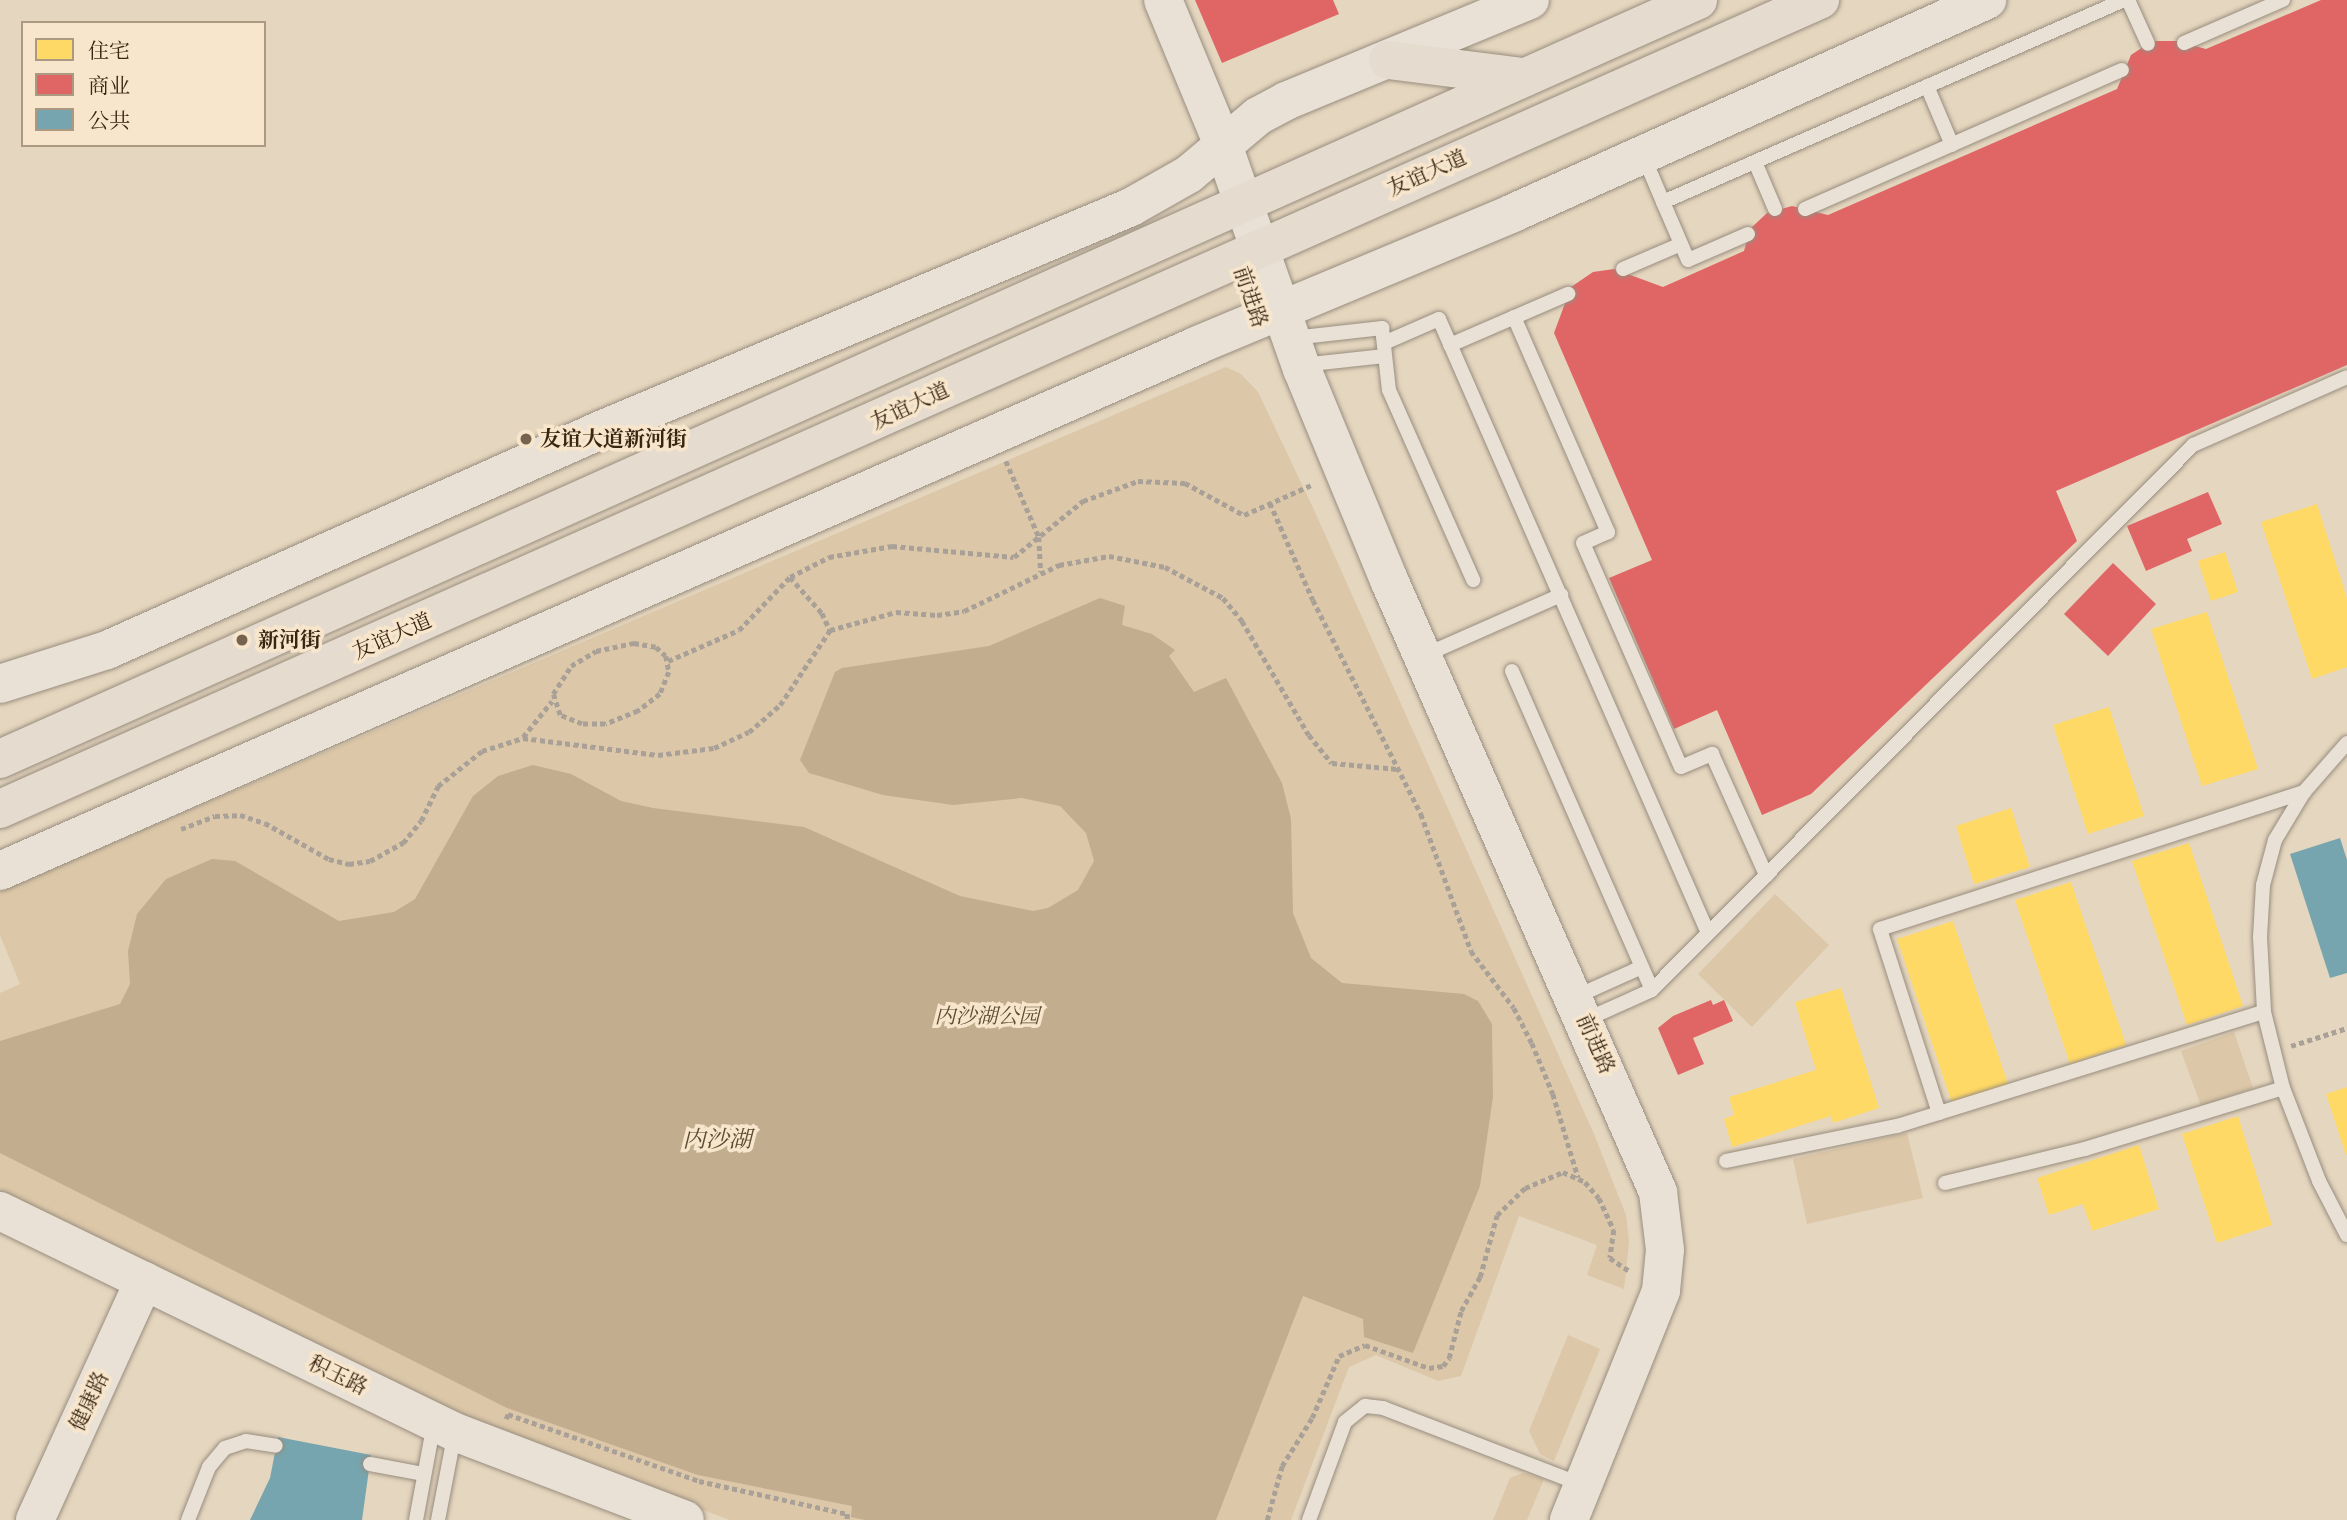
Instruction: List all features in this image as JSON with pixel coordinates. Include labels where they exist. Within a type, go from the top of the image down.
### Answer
[{"type":"main road","name":"前进路","points":[[1141,0],[1215,151]]},
{"type":"main road","name":"前进路","points":[[1163,0],[1247,252],[1389,580],[1651,1167],[1663,1213],[1665,1250],[1652,1318],[1569,1520]]},
{"type":"main road","points":[[0,684],[107,650],[603,429],[1131,206],[1167,188],[1258,116],[1286,101],[1388,61],[1481,13],[1530,0]]},
{"type":"main road","points":[[0,759],[1698,0]]},
{"type":"main road","name":"友谊大道","points":[[0,809],[855,431],[1247,252],[1820,0]]},
{"type":"main road","points":[[0,871],[1282,333],[1643,155],[1987,0]]},
{"type":"main road","points":[[1388,61],[1523,77]]},
{"type":"main road","name":"前进路","points":[[1282,333],[1326,472],[1389,580]]},
{"type":"main road","points":[[0,748],[39,741]]},
{"type":"main road","name":"积玉路","points":[[0,1211],[445,1427],[495,1449],[685,1520]]},
{"type":"main road","name":"健康路","points":[[35,1520],[153,1286]]},
{"type":"main road","name":"健康路","points":[[60,1520],[153,1286]]},
{"type":"lane","points":[[1663,202],[2126,0],[2148,44]]},
{"type":"lane","points":[[2184,43],[2283,0]]},
{"type":"lane","points":[[1805,209],[2123,70]]},
{"type":"lane","points":[[1927,86],[1952,145]]},
{"type":"lane","points":[[1643,155],[1688,260],[1748,234]]},
{"type":"lane","points":[[1755,162],[1775,209]]},
{"type":"lane","points":[[1623,269],[1681,244]]},
{"type":"lane","points":[[1450,345],[1567,294]]},
{"type":"lane","points":[[1514,317],[1608,532],[1583,543],[1681,767],[1712,754],[1766,875]]},
{"type":"lane","points":[[1282,333],[1385,350],[1439,319],[1709,933]]},
{"type":"lane","points":[[1282,333],[1382,328],[1389,390],[1472,580]]},
{"type":"lane","points":[[1580,1009],[1652,990],[2175,460],[2210,435],[2347,377]]},
{"type":"lane","points":[[1423,655],[1560,595]]},
{"type":"lane","points":[[1512,671],[1652,990]]},
{"type":"lane","points":[[2347,743],[2304,792],[2275,840],[2263,885],[2260,937],[2264,1012],[2283,1088],[2319,1181],[2347,1235]]},
{"type":"lane","points":[[1939,1113],[1880,929],[2304,792]]},
{"type":"lane","points":[[1580,1009],[1642,968]]},
{"type":"lane","points":[[1726,1161],[1939,1113],[2264,1012]]},
{"type":"lane","points":[[1945,1182],[2085,1149],[2283,1088]]},
{"type":"lane","points":[[1308,1520],[1345,1422],[1365,1406],[1383,1408],[1584,1485]]},
{"type":"lane","points":[[416,1520],[424,1474],[445,1427]]},
{"type":"lane","points":[[438,1520],[445,1427]]},
{"type":"lane","points":[[188,1520],[209,1467],[225,1448],[246,1441],[276,1446]]},
{"type":"lane","points":[[370,1464],[424,1474]]},
{"type":"path","points":[[1002,451],[1039,537],[1041,572]]},
{"type":"path","points":[[668,661],[739,630],[790,577],[829,557],[876,547],[1001,559],[1022,552],[1083,502],[1138,481],[1185,483],[1244,515],[1311,485]]},
{"type":"path","points":[[1270,503],[1313,600],[1440,858],[1471,951],[1514,1007],[1532,1043],[1557,1105],[1578,1177],[1599,1198],[1614,1230],[1610,1258],[1633,1273]]},
{"type":"path","points":[[168,834],[215,816],[240,815],[265,823],[329,859],[349,864],[370,861],[403,843],[421,821],[438,786],[461,764],[482,751],[523,738],[658,755],[714,748],[749,732],[780,705],[830,630],[896,612],[937,615],[964,611],[1041,572],[1073,561],[1109,556],[1142,561],[1197,580],[1223,598],[1242,621],[1309,736],[1332,763],[1398,769]]},
{"type":"path","points":[[790,577],[822,613],[830,630]]},
{"type":"path","points":[[523,738],[552,701],[571,666],[596,651],[644,644],[661,650],[668,661],[668,678],[660,694],[638,711],[615,721],[575,722],[560,715],[552,701]]},
{"type":"path","points":[[2273,1052],[2347,1028]]},
{"type":"path","points":[[1267,1520],[1282,1465],[1312,1418],[1339,1356],[1364,1345],[1429,1368],[1443,1366],[1505,1204],[1535,1181],[1555,1173],[1578,1177]]},
{"type":"path","points":[[495,1449],[508,1414],[699,1481],[848,1514],[848,1520]]},
{"type":"green space","name":"内沙湖","points":[[1226,367],[1241,374],[1258,392],[1314,510],[1594,1134],[1626,1215],[1629,1242],[1624,1289],[1587,1275],[1597,1245],[1519,1216],[1461,1376],[1438,1381],[1376,1355],[1349,1367],[1291,1520],[730,1520],[463,1421],[0,1191],[0,993],[20,984],[0,935],[0,891]]},
{"type":"green space","points":[[1775,894],[1829,945],[1752,1027],[1698,974]]},
{"type":"green space","points":[[2234,1032],[2253,1088],[2201,1106],[2181,1051]]},
{"type":"green space","points":[[1907,1133],[1923,1198],[1807,1224],[1793,1159]]},
{"type":"green space","points":[[1568,1335],[1600,1349],[1554,1461],[1540,1454],[1529,1431]]},
{"type":"green space","points":[[1523,1473],[1544,1479],[1527,1520],[1493,1520],[1510,1478]]},
{"type":"water","name":"内沙湖","points":[[1100,598],[1125,606],[1122,625],[1152,634],[1175,650],[1169,656],[1194,692],[1226,678],[1282,783],[1291,819],[1293,913],[1311,958],[1342,983],[1464,994],[1478,1001],[1492,1024],[1493,1097],[1480,1186],[1413,1353],[1364,1337],[1363,1319],[1303,1296],[1216,1520],[865,1520],[851,1517],[852,1506],[698,1475],[507,1408],[0,1153],[0,1041],[120,1004],[130,984],[128,951],[137,914],[166,879],[212,859],[235,861],[339,921],[394,912],[415,899],[473,796],[498,776],[533,765],[571,774],[621,801],[653,808],[804,827],[960,896],[1033,911],[1048,908],[1078,890],[1094,861],[1086,833],[1060,806],[1022,798],[953,805],[883,795],[809,773],[800,760],[835,672],[842,668],[989,646]]},
{"type":"building: 住宅","points":[[2317,504],[2347,598],[2347,667],[2312,679],[2261,522]]},
{"type":"building: 住宅","points":[[2225,552],[2238,592],[2211,601],[2198,561]]},
{"type":"building: 住宅","points":[[2207,612],[2258,769],[2202,786],[2151,629]]},
{"type":"building: 住宅","points":[[2109,707],[2144,816],[2088,834],[2053,725]]},
{"type":"building: 住宅","points":[[2011,808],[2030,867],[1974,884],[1956,826]]},
{"type":"building: 住宅","points":[[2189,843],[2243,1006],[2187,1025],[2132,861]]},
{"type":"building: 住宅","points":[[2071,882],[2126,1045],[2070,1064],[2015,900]]},
{"type":"building: 住宅","points":[[1953,921],[2008,1084],[1952,1103],[1897,939]]},
{"type":"building: 住宅","points":[[1841,988],[1879,1108],[1833,1123],[1831,1116],[1732,1147],[1724,1119],[1734,1115],[1729,1097],[1816,1070],[1795,1002]]},
{"type":"building: 住宅","points":[[2347,1087],[2347,1155],[2346,1155],[2326,1094]]},
{"type":"building: 住宅","points":[[2238,1116],[2272,1225],[2217,1243],[2182,1134]]},
{"type":"building: 住宅","points":[[2139,1145],[2159,1209],[2092,1231],[2083,1204],[2049,1215],[2037,1178]]},
{"type":"building: 商业","points":[[1195,0],[1333,0],[1339,14],[1222,63]]},
{"type":"building: 商业","points":[[2321,0],[2347,0],[2347,365],[2056,491],[2077,541],[1811,794],[1762,815],[1717,710],[1674,729],[1609,578],[1652,560],[1554,333],[1571,287],[1593,272],[1614,269],[1663,287],[1744,251],[1750,229],[1767,213],[1792,206],[1828,215],[2117,89],[2131,55],[2152,41],[2177,41],[2206,49]]},
{"type":"building: 商业","points":[[2208,492],[2222,524],[2187,539],[2192,551],[2146,571],[2127,526]]},
{"type":"building: 商业","points":[[2113,563],[2156,604],[2108,656],[2064,614]]},
{"type":"building: 商业","points":[[1711,1000],[1713,1005],[1724,1000],[1733,1021],[1693,1038],[1704,1064],[1678,1075],[1658,1028],[1673,1016]]},
{"type":"building: 公共","points":[[2340,838],[2347,860],[2347,973],[2330,978],[2290,854]]},
{"type":"building: 公共","points":[[278,1437],[371,1455],[362,1520],[250,1520],[270,1478]]},
{"type":"place","name":"友谊大道新河街","points":[[526,439]]},
{"type":"place","name":"新河街","points":[[242,640]]},
{"type":"park label","name":"内沙湖公园","points":[[987,1016]]}]
